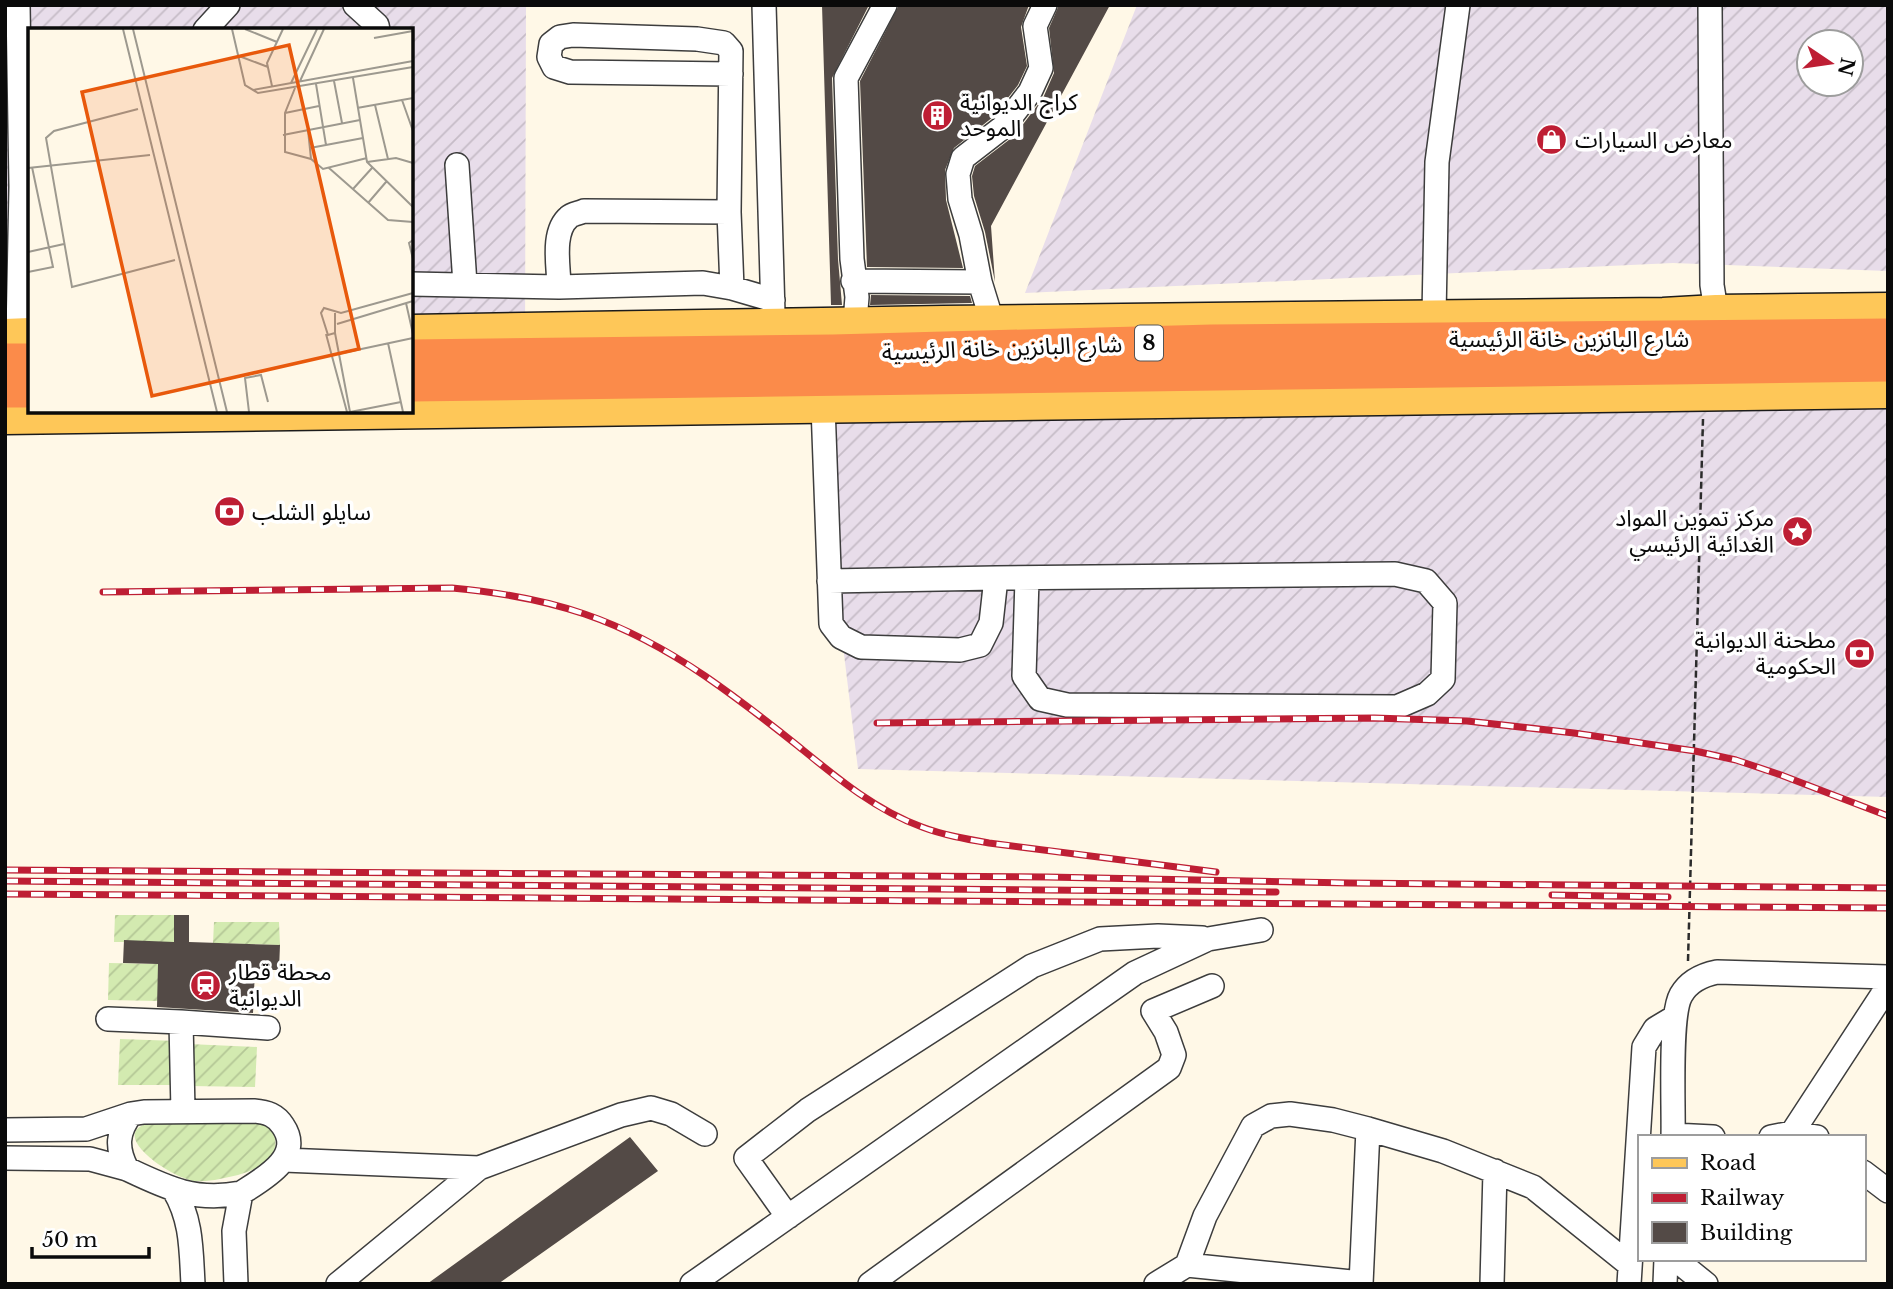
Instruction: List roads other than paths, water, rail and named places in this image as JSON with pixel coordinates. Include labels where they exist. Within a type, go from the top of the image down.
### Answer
[{"type":"highway","name":"شارع البانزين خانة الرئيسية","points":[[413,357],[718,340],[1212,331],[1888,336]]},
{"type":"highway","name":"شارع البانزين خانة الرئيسية","points":[[413,384],[828,397],[1888,364]]},
{"type":"highway","points":[[5,390],[28,390]]},
{"type":"main road","points":[[413,329],[718,340],[774,312],[855,322],[992,321],[1212,331],[1434,315],[1888,308]]},
{"type":"main road","points":[[413,408],[828,397],[1888,393]]},
{"type":"main road","points":[[5,419],[229,413]]},
{"type":"street","points":[[18,5],[24,51],[13,186],[18,345]]},
{"type":"street","points":[[207,28],[228,5]]},
{"type":"street","points":[[355,5],[378,28]]},
{"type":"street","points":[[764,5],[774,312]]},
{"type":"street","points":[[855,322],[846,78],[885,5]]},
{"type":"street","points":[[992,321],[960,199],[958,174],[963,158],[1003,127],[1030,92],[1041,68],[1035,26],[1045,5]]},
{"type":"street","points":[[1434,315],[1437,162],[1458,5]]},
{"type":"street","points":[[1710,5],[1712,285],[1716,310]]},
{"type":"street","points":[[731,74],[569,72],[554,67],[550,57],[551,44],[560,37],[573,35],[697,39],[723,43],[731,51],[731,74],[729,212],[732,288]]},
{"type":"street","points":[[457,166],[466,284]]},
{"type":"street","points":[[559,287],[558,242],[562,227],[569,216],[584,211],[729,212]]},
{"type":"street","points":[[853,281],[980,282]]},
{"type":"street","points":[[413,284],[559,287],[703,283],[732,288],[774,312]]},
{"type":"street","points":[[828,397],[831,624],[841,637],[861,647],[960,650],[980,645],[991,623],[996,578]]},
{"type":"street","points":[[829,581],[1395,574],[1426,581],[1445,603],[1443,679],[1427,694],[1396,707],[1067,705],[1040,699],[1024,676],[1027,579]]},
{"type":"street","points":[[788,1217],[746,1158],[808,1111],[1032,966],[1100,939],[1158,936],[1208,939],[1261,929]]},
{"type":"street","points":[[692,1284],[1135,973],[1208,939]]},
{"type":"street","points":[[1673,1135],[1675,1017],[1677,1004],[1688,986],[1706,974],[1717,972],[1888,977]]},
{"type":"street","points":[[870,1284],[1169,1068],[1174,1055],[1166,1032],[1153,1011],[1212,986]]},
{"type":"street","points":[[1782,1135],[1888,986]]},
{"type":"street","points":[[1640,1135],[1644,1047],[1655,1029],[1675,1017]]},
{"type":"street","points":[[107,1019],[268,1028]]},
{"type":"street","points":[[181,1022],[183,1111]]},
{"type":"street","points":[[338,1284],[479,1168],[621,1115],[651,1108],[671,1114],[705,1134]]},
{"type":"street","points":[[5,1130],[86,1129],[131,1114],[254,1111],[276,1118],[286,1130],[289,1145],[284,1160],[266,1177],[241,1193],[207,1197],[174,1191],[127,1168],[90,1160],[5,1158]]},
{"type":"street","points":[[127,1168],[118,1147],[119,1135],[131,1114]]},
{"type":"street","points":[[1156,1284],[1187,1265],[1205,1216],[1253,1126],[1261,1120],[1290,1114],[1333,1120],[1368,1129],[1443,1152],[1533,1187],[1630,1279]]},
{"type":"street","points":[[1187,1265],[1255,1278],[1361,1283],[1368,1129]]},
{"type":"street","points":[[284,1160],[479,1168]]},
{"type":"street","points":[[1492,1284],[1496,1171]]},
{"type":"street","points":[[1865,1174],[1888,1191]]},
{"type":"street","points":[[1630,1279],[1638,1185]]},
{"type":"street","points":[[174,1191],[184,1210],[190,1231],[193,1284]]},
{"type":"street","points":[[236,1284],[234,1231],[241,1193]]},
{"type":"street","points":[[1665,1284],[1666,1261]]},
{"type":"street","points":[[1677,1261],[1706,1284]]},
{"type":"railway","points":[[103,592],[452,588],[554,605],[614,625],[674,656],[741,701],[857,792],[888,812],[922,827],[946,835],[989,843],[1216,872]]},
{"type":"railway","points":[[877,723],[1374,718],[1467,721],[1574,733],[1695,751],[1736,760],[1888,816]]},
{"type":"railway","points":[[5,870],[1047,877],[1888,888]]},
{"type":"railway","points":[[5,881],[1276,892]]},
{"type":"railway","points":[[5,894],[1888,908]]},
{"type":"railway","points":[[1552,895],[1668,897]]},
{"type":"place","name":"كراج الديوانية الموحد","points":[[937,115]]},
{"type":"place","name":"معارض السيارات","points":[[1552,140]]},
{"type":"place","name":"سايلو الشلب","points":[[229,512]]},
{"type":"place","name":"مركز تموين المواد الغدائية الرئيسي","points":[[1797,531]]},
{"type":"place","name":"مطحنة الديوانية الحكومية","points":[[1859,653]]},
{"type":"place","name":"محطة قطار الديوانية","points":[[206,985]]}]
